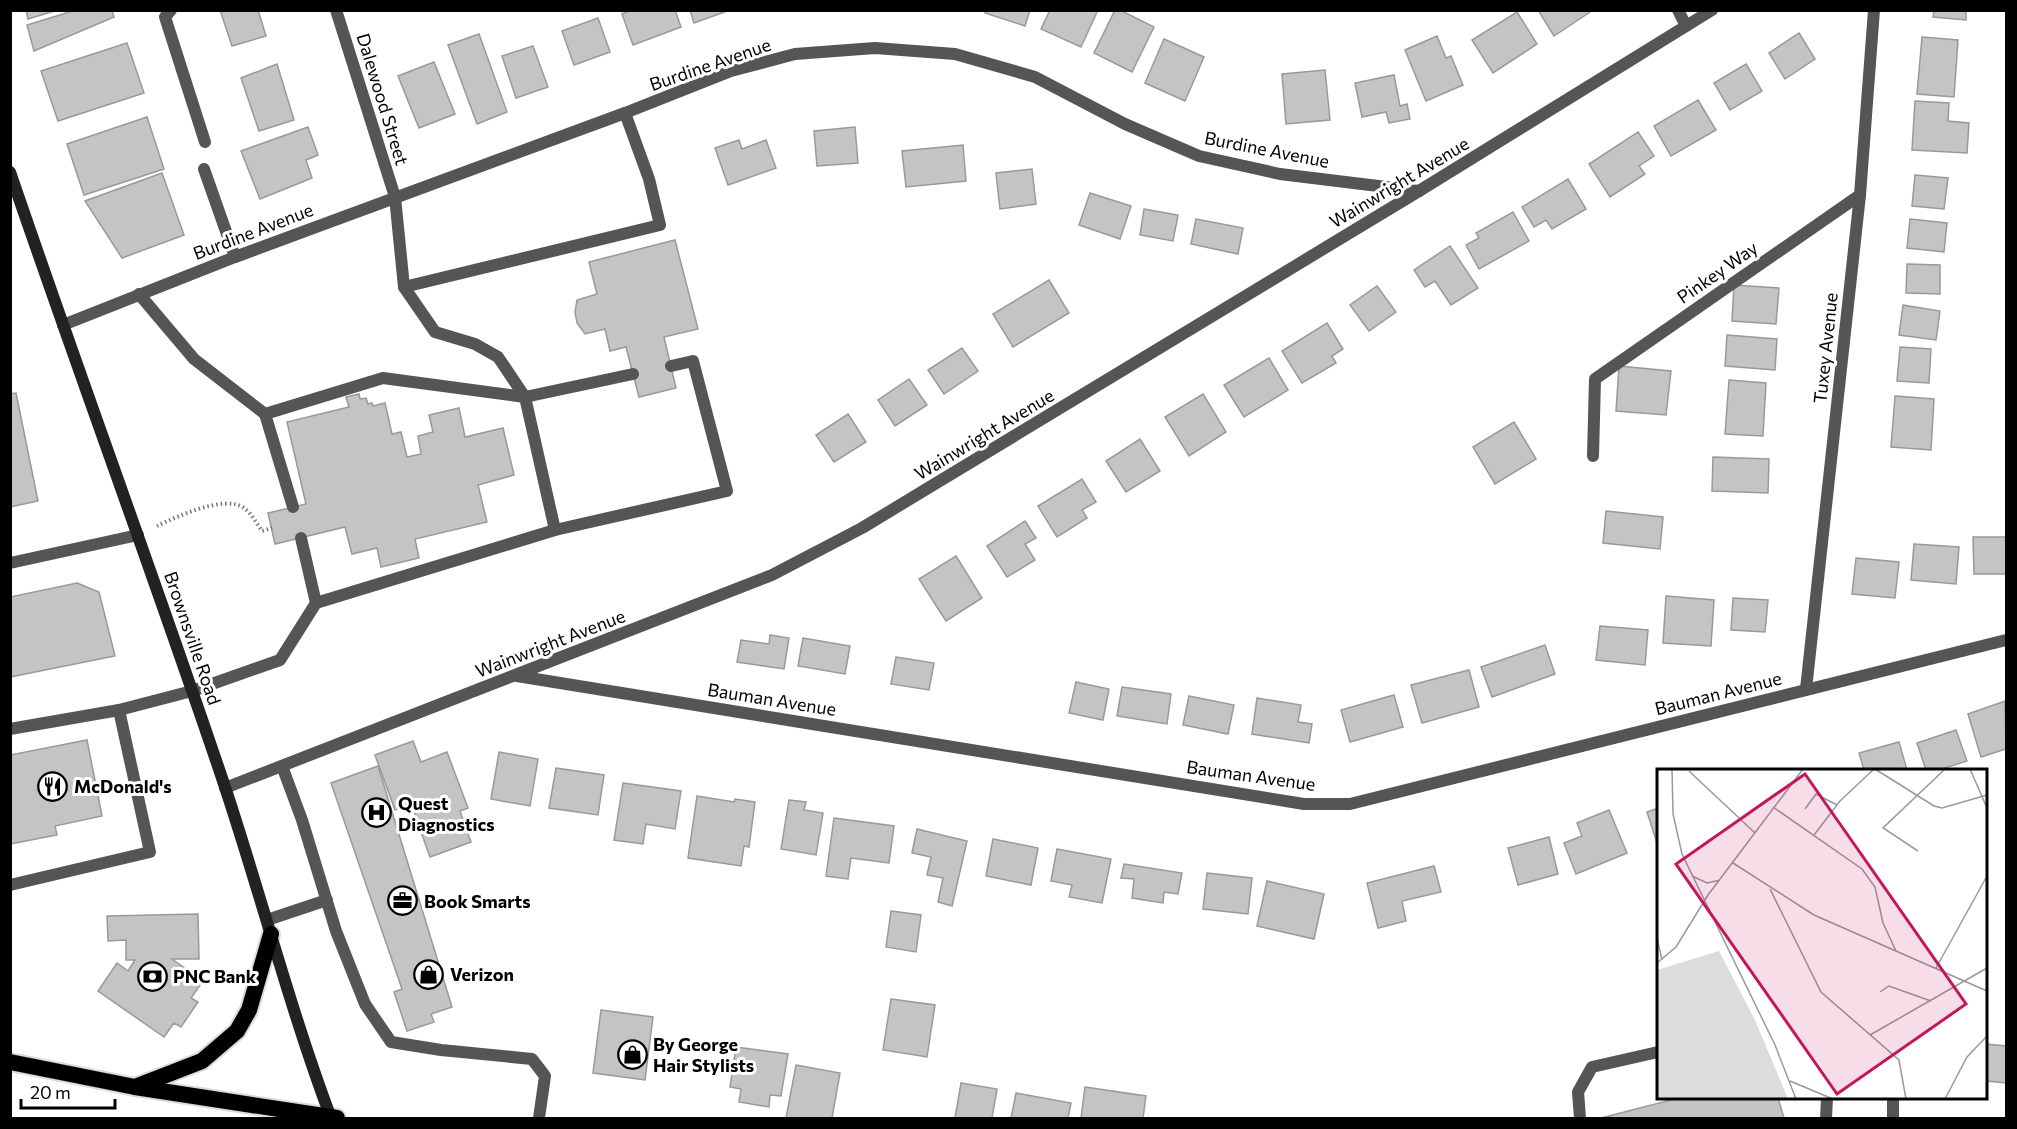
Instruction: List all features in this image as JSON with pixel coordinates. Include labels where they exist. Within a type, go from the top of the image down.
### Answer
[{"type":"highway","points":[[135,1087],[202,1061],[237,1031],[249,1010],[269,927]]},
{"type":"highway","points":[[10,1062],[135,1087],[333,1118]]},
{"type":"main road","name":"Brownsville Road","points":[[10,172],[192,691],[225,788],[313,1070],[333,1118]]},
{"type":"street","points":[[171,10],[165,17],[205,142]]},
{"type":"street","name":"Dalewood Street","points":[[336,10],[395,197],[404,287]]},
{"type":"street","points":[[1678,10],[1686,27]]},
{"type":"street","name":"Wainwright Avenue","points":[[225,788],[772,575],[862,528],[1419,191],[1712,10]]},
{"type":"street","name":"Tuxey Avenue","points":[[1806,689],[1860,195],[1874,10]]},
{"type":"street","name":"Burdine Avenue","points":[[63,325],[235,257],[625,113],[731,71],[795,54],[875,48],[955,54],[1035,77],[1125,124],[1199,156],[1280,174],[1419,191]]},
{"type":"street","points":[[555,530],[525,397],[498,357],[475,344],[435,332],[404,287],[660,225],[649,179],[625,113]]},
{"type":"street","points":[[204,170],[235,257]]},
{"type":"street","name":"Pinkey Way","points":[[1593,456],[1595,379],[1860,195]]},
{"type":"street","points":[[139,294],[194,358],[265,414],[293,507]]},
{"type":"street","points":[[10,729],[119,710],[192,691],[280,660],[316,603],[555,530],[727,491],[693,361],[671,366]]},
{"type":"street","points":[[265,414],[383,378],[525,397],[633,374]]},
{"type":"street","points":[[10,563],[138,535]]},
{"type":"street","points":[[301,537],[316,603]]},
{"type":"street","name":"Bauman Avenue","points":[[516,675],[1304,804],[1350,804],[2007,640]]},
{"type":"street","points":[[10,885],[150,852],[119,710]]},
{"type":"street","points":[[282,766],[302,820],[336,931],[365,1004],[391,1042],[441,1050],[532,1059],[545,1076],[539,1119]]},
{"type":"street","points":[[269,927],[327,900]]},
{"type":"street","points":[[1580,1119],[1578,1092],[1592,1067],[1657,1052]]},
{"type":"street","points":[[1826,1119],[1827,1099]]},
{"type":"street","points":[[1893,1099],[1893,1119]]},
{"type":"path","points":[[138,535],[186,513],[230,502],[244,508],[262,531],[272,528]]},
{"type":"building","points":[[26,10],[58,10],[28,19]]},
{"type":"building","points":[[76,10],[112,10],[114,17],[34,51],[27,25]]},
{"type":"building","points":[[220,10],[258,10],[266,36],[232,46]]},
{"type":"building","points":[[631,10],[675,10],[681,27],[633,45],[622,14]]},
{"type":"building","points":[[690,10],[730,10],[694,23]]},
{"type":"building","points":[[985,10],[1030,10],[1025,26],[985,13]]},
{"type":"building","points":[[1050,10],[1098,10],[1081,47],[1041,29]]},
{"type":"building","points":[[1115,10],[1120,10],[1154,27],[1132,72],[1094,53]]},
{"type":"building","points":[[1538,10],[1593,10],[1554,36]]},
{"type":"building","points":[[1934,10],[1966,10],[1966,20],[1933,17]]},
{"type":"building","points":[[1517,12],[1537,44],[1493,73],[1472,40]]},
{"type":"building","points":[[598,18],[610,52],[574,65],[562,31]]},
{"type":"building","points":[[1799,33],[1815,59],[1785,79],[1769,53]]},
{"type":"building","points":[[479,34],[507,112],[477,124],[448,45]]},
{"type":"building","points":[[1437,36],[1446,58],[1451,56],[1463,85],[1426,101],[1405,50]]},
{"type":"building","points":[[1922,37],[1958,40],[1954,97],[1917,94]]},
{"type":"building","points":[[1164,39],[1204,57],[1185,101],[1145,83]]},
{"type":"building","points":[[127,43],[144,93],[58,121],[41,71]]},
{"type":"building","points":[[533,46],[548,87],[516,98],[502,56]]},
{"type":"building","points":[[434,62],[455,114],[419,128],[398,76]]},
{"type":"building","points":[[277,64],[294,120],[259,131],[241,78]]},
{"type":"building","points":[[1746,64],[1762,91],[1730,110],[1714,83]]},
{"type":"building","points":[[1325,70],[1330,120],[1286,124],[1282,74]]},
{"type":"building","points":[[1394,75],[1400,106],[1407,104],[1410,119],[1389,123],[1386,112],[1362,117],[1355,83]]},
{"type":"building","points":[[1698,100],[1716,130],[1671,156],[1654,126]]},
{"type":"building","points":[[1915,101],[1949,103],[1948,121],[1969,123],[1967,153],[1912,150]]},
{"type":"building","points":[[147,117],[164,169],[84,195],[67,144]]},
{"type":"building","points":[[308,127],[318,155],[306,160],[312,178],[260,199],[241,151]]},
{"type":"building","points":[[855,127],[858,163],[817,166],[814,131]]},
{"type":"building","points":[[1638,132],[1654,156],[1639,166],[1645,174],[1610,197],[1589,164]]},
{"type":"building","points":[[739,140],[742,149],[766,140],[776,168],[728,185],[715,148]]},
{"type":"building","points":[[963,145],[966,181],[906,187],[902,151]]},
{"type":"building","points":[[1032,169],[1036,204],[1000,209],[996,173]]},
{"type":"building","points":[[162,173],[184,235],[122,258],[85,201]]},
{"type":"building","points":[[1915,175],[1948,178],[1944,209],[1912,206]]},
{"type":"building","points":[[1568,179],[1586,209],[1552,229],[1546,220],[1534,227],[1522,207]]},
{"type":"building","points":[[1090,193],[1131,206],[1120,239],[1079,225]]},
{"type":"building","points":[[1144,209],[1178,215],[1173,241],[1140,235]]},
{"type":"building","points":[[1513,212],[1529,241],[1479,269],[1466,245],[1479,238],[1476,233]]},
{"type":"building","points":[[1196,219],[1243,228],[1238,254],[1191,244]]},
{"type":"building","points":[[1910,219],[1947,223],[1944,252],[1907,248]]},
{"type":"building","points":[[675,240],[698,329],[664,337],[676,388],[639,397],[626,347],[610,351],[605,329],[585,334],[577,323],[575,312],[577,300],[597,294],[589,262]]},
{"type":"building","points":[[1450,246],[1478,288],[1451,305],[1435,281],[1425,287],[1414,270]]},
{"type":"building","points":[[1907,264],[1940,265],[1940,294],[1906,293]]},
{"type":"building","points":[[1049,280],[1069,313],[1013,347],[993,314]]},
{"type":"building","points":[[1734,285],[1779,288],[1776,324],[1732,321]]},
{"type":"building","points":[[1377,286],[1396,312],[1369,331],[1350,305]]},
{"type":"building","points":[[1903,305],[1940,311],[1936,340],[1899,335]]},
{"type":"building","points":[[1327,323],[1343,349],[1332,356],[1336,363],[1302,383],[1282,351]]},
{"type":"building","points":[[1727,335],[1777,339],[1775,370],[1725,366]]},
{"type":"building","points":[[1900,347],[1931,349],[1929,383],[1897,381]]},
{"type":"building","points":[[962,348],[978,371],[944,394],[928,370]]},
{"type":"building","points":[[1269,358],[1288,390],[1244,417],[1224,385]]},
{"type":"building","points":[[1619,366],[1671,371],[1666,415],[1616,411]]},
{"type":"building","points":[[909,379],[927,405],[895,426],[878,400]]},
{"type":"building","points":[[1729,380],[1766,383],[1763,436],[1725,434]]},
{"type":"building","points":[[16,393],[38,501],[10,507],[10,394]]},
{"type":"building","points":[[359,394],[360,399],[366,398],[368,404],[372,403],[373,406],[385,403],[392,434],[401,432],[407,457],[421,454],[418,436],[433,432],[429,415],[459,408],[465,437],[503,428],[514,475],[478,485],[487,522],[415,539],[419,558],[381,567],[377,548],[352,554],[345,527],[275,544],[268,513],[306,504],[287,422],[349,407],[346,397]]},
{"type":"building","points":[[1203,394],[1226,432],[1189,456],[1165,417]]},
{"type":"building","points":[[1895,396],[1934,399],[1931,450],[1891,447]]},
{"type":"building","points":[[848,414],[866,442],[834,462],[816,435]]},
{"type":"building","points":[[1514,422],[1536,459],[1495,484],[1473,447]]},
{"type":"building","points":[[1140,439],[1160,471],[1126,492],[1106,461]]},
{"type":"building","points":[[1713,457],[1769,459],[1768,493],[1712,491]]},
{"type":"building","points":[[1082,479],[1096,502],[1082,510],[1087,518],[1057,537],[1038,506]]},
{"type":"building","points":[[1606,511],[1663,517],[1660,549],[1603,543]]},
{"type":"building","points":[[1025,521],[1036,538],[1025,544],[1035,560],[1007,577],[987,546]]},
{"type":"building","points":[[1973,537],[2006,537],[2006,574],[1974,574]]},
{"type":"building","points":[[1914,544],[1959,547],[1956,584],[1911,580]]},
{"type":"building","points":[[956,556],[982,598],[946,621],[919,579]]},
{"type":"building","points":[[1856,558],[1899,562],[1895,598],[1852,594]]},
{"type":"building","points":[[77,583],[99,592],[115,656],[10,677],[10,597]]},
{"type":"building","points":[[1666,596],[1714,600],[1711,646],[1663,643]]},
{"type":"building","points":[[1733,598],[1768,600],[1765,632],[1731,630]]},
{"type":"building","points":[[1600,626],[1648,630],[1645,665],[1596,660]]},
{"type":"building","points":[[770,635],[789,638],[784,669],[737,662],[741,640],[769,644]]},
{"type":"building","points":[[803,638],[850,646],[845,674],[798,666]]},
{"type":"building","points":[[1545,645],[1555,674],[1492,697],[1481,667]]},
{"type":"building","points":[[896,657],[934,663],[929,690],[891,684]]},
{"type":"building","points":[[1469,670],[1479,707],[1422,723],[1411,685]]},
{"type":"building","points":[[1076,682],[1109,689],[1103,720],[1069,713]]},
{"type":"building","points":[[1122,687],[1171,694],[1167,724],[1117,716]]},
{"type":"building","points":[[1394,695],[1403,727],[1350,742],[1341,710]]},
{"type":"building","points":[[1189,696],[1234,705],[1228,734],[1183,725]]},
{"type":"building","points":[[1257,698],[1301,705],[1298,722],[1312,724],[1309,743],[1252,734]]},
{"type":"building","points":[[2005,701],[2006,749],[1981,757],[1968,714]]},
{"type":"building","points":[[1956,730],[1967,761],[1941,769],[1926,769],[1917,743]]},
{"type":"building","name":"McDonald's","points":[[87,740],[102,816],[55,826],[57,835],[10,844],[10,755]]},
{"type":"building","points":[[413,741],[421,762],[447,752],[468,808],[460,811],[471,842],[430,857],[411,804],[395,810],[375,755]]},
{"type":"building","points":[[1899,742],[1907,769],[1864,769],[1859,753]]},
{"type":"building","points":[[499,752],[538,759],[530,806],[491,799]]},
{"type":"building","points":[[378,766],[452,1007],[431,1014],[434,1022],[407,1031],[394,992],[402,989],[331,783]]},
{"type":"building","points":[[556,768],[604,775],[598,815],[549,808]]},
{"type":"building","points":[[623,783],[681,791],[675,829],[646,824],[643,844],[614,840]]},
{"type":"building","points":[[697,796],[734,802],[735,799],[755,802],[749,847],[744,846],[741,866],[688,858]]},
{"type":"building","points":[[789,800],[806,802],[804,810],[823,813],[816,855],[781,849]]},
{"type":"building","points":[[1657,808],[1657,843],[1647,812]]},
{"type":"building","points":[[1609,810],[1627,853],[1576,874],[1564,843],[1582,836],[1577,823]]},
{"type":"building","points":[[834,818],[894,826],[889,863],[851,858],[848,879],[826,876]]},
{"type":"building","points":[[917,829],[967,841],[952,906],[938,902],[943,878],[927,875],[931,857],[912,853]]},
{"type":"building","points":[[1549,837],[1558,874],[1518,885],[1508,848]]},
{"type":"building","points":[[993,839],[1038,848],[1031,885],[986,876]]},
{"type":"building","points":[[1057,849],[1111,859],[1102,903],[1069,897],[1072,885],[1051,881]]},
{"type":"building","points":[[1124,864],[1182,873],[1178,894],[1164,892],[1163,903],[1132,898],[1134,879],[1121,878]]},
{"type":"building","points":[[1434,866],[1441,892],[1402,901],[1406,921],[1378,928],[1367,883]]},
{"type":"building","points":[[1207,873],[1252,878],[1248,914],[1203,909]]},
{"type":"building","points":[[1267,881],[1324,894],[1314,939],[1257,926]]},
{"type":"building","points":[[891,911],[921,915],[916,952],[886,947]]},
{"type":"building","name":"PNC Bank","points":[[198,914],[199,959],[172,959],[203,981],[191,998],[198,1002],[181,1027],[174,1023],[164,1037],[98,991],[117,963],[128,971],[135,960],[126,960],[126,940],[108,941],[107,916]]},
{"type":"building","points":[[891,999],[935,1005],[927,1057],[883,1050]]},
{"type":"building","points":[[601,1010],[653,1017],[645,1080],[593,1073]]},
{"type":"building","points":[[1987,1044],[2006,1046],[2006,1083],[1987,1081]]},
{"type":"building","points":[[736,1047],[788,1054],[781,1096],[770,1095],[769,1107],[739,1102],[741,1089],[730,1087]]},
{"type":"building","points":[[796,1065],[840,1073],[832,1118],[786,1118]]},
{"type":"building","points":[[961,1083],[997,1089],[992,1118],[955,1118]]},
{"type":"building","points":[[1085,1087],[1146,1096],[1143,1118],[1081,1118]]},
{"type":"building","points":[[1016,1093],[1071,1103],[1068,1118],[1011,1118]]},
{"type":"building","points":[[1778,1099],[1784,1118],[1601,1118],[1671,1100]]},
{"type":"place","name":"McDonald's","points":[[53,786]]},
{"type":"place","name":"Quest Diagnostics","points":[[377,813]]},
{"type":"place","name":"Book Smarts","points":[[403,901]]},
{"type":"place","name":"Verizon","points":[[429,974]]},
{"type":"place","name":"PNC Bank","points":[[152,976]]},
{"type":"place","name":"By George Hair Stylists","points":[[632,1054]]}]
